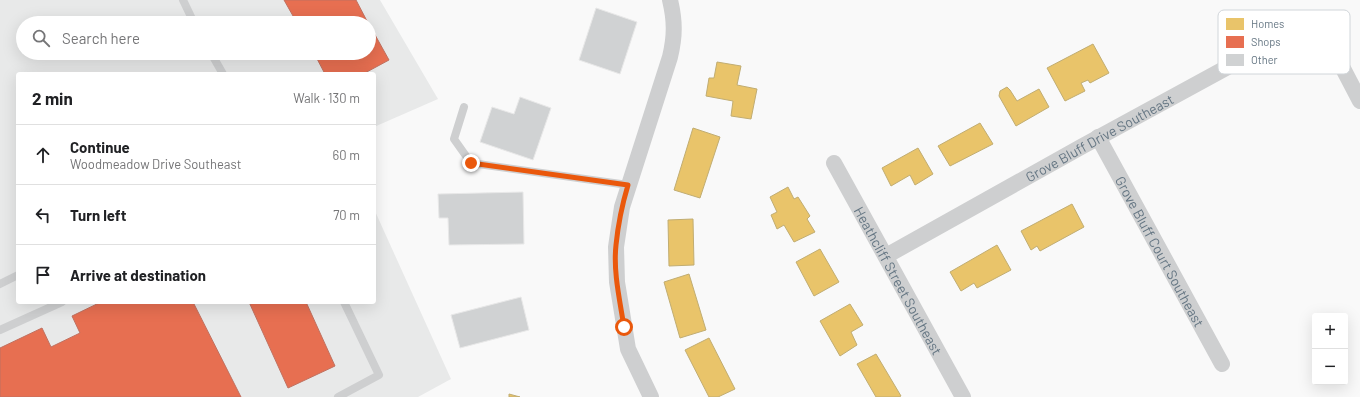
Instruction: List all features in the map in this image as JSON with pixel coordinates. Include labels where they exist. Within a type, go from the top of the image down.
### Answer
[{"type":"street","points":[[651,397],[628,349],[617,282],[616,246],[622,207],[628,185],[670,57],[674,37],[674,14],[670,0]]},
{"type":"street","name":"Grove Bluff Drive Southeast","points":[[886,256],[1098,137],[1218,72]]},
{"type":"street","name":"Grove Bluff Drive Southeast","points":[[1346,74],[1360,101]]},
{"type":"street","name":"Grove Bluff Court Southeast","points":[[1098,137],[1222,364]]},
{"type":"street","name":"Heathcliff Street Southeast","points":[[834,163],[963,397]]},
{"type":"lane","points":[[183,0],[191,16]]},
{"type":"lane","points":[[215,60],[222,72]]},
{"type":"lane","points":[[464,107],[454,139],[471,163],[628,185]]},
{"type":"lane","points":[[0,284],[16,276]]},
{"type":"lane","points":[[0,330],[58,304]]},
{"type":"lane","points":[[338,397],[379,375],[345,304]]},
{"type":"shaded area","points":[[0,0],[380,0],[438,99],[376,126],[376,72],[16,72],[16,304],[376,304],[376,213],[451,379],[418,397],[0,397]]},
{"type":"building: Homes","points":[[1093,44],[1109,73],[1090,83],[1088,80],[1081,83],[1085,91],[1065,101],[1047,68]]},
{"type":"building: Homes","points":[[717,62],[741,66],[737,85],[757,89],[751,119],[731,116],[733,101],[706,96],[709,78],[714,78]]},
{"type":"building: Homes","points":[[1007,87],[1017,101],[1039,89],[1049,107],[1016,126],[999,96],[1000,91]]},
{"type":"building: Homes","points":[[980,123],[993,144],[950,166],[938,146]]},
{"type":"building: Homes","points":[[693,128],[720,137],[700,198],[674,190]]},
{"type":"building: Homes","points":[[918,148],[933,174],[915,185],[910,175],[891,186],[882,168]]},
{"type":"building: Homes","points":[[788,187],[794,199],[798,197],[810,216],[807,219],[815,232],[794,242],[784,225],[777,229],[771,215],[777,212],[770,197]]},
{"type":"building: Homes","points":[[1072,204],[1084,227],[1040,251],[1037,246],[1031,250],[1021,231]]},
{"type":"building: Homes","points":[[693,219],[694,265],[669,266],[668,220]]},
{"type":"building: Homes","points":[[997,245],[1011,270],[977,288],[974,283],[961,291],[950,272]]},
{"type":"building: Homes","points":[[820,249],[839,282],[814,296],[796,262]]},
{"type":"building: Homes","points":[[689,274],[706,330],[680,338],[664,282]]},
{"type":"building: Homes","points":[[850,304],[863,325],[851,332],[857,345],[840,356],[820,321]]},
{"type":"building: Homes","points":[[709,338],[735,389],[718,397],[709,397],[685,350]]},
{"type":"building: Homes","points":[[876,354],[901,396],[876,397],[857,364]]},
{"type":"building: Homes","points":[[509,394],[520,397],[509,397]]},
{"type":"building: Shops","points":[[284,0],[356,0],[364,16],[293,16]]},
{"type":"building: Shops","points":[[376,37],[389,60],[367,72],[324,72],[318,60],[376,60]]},
{"type":"building: Shops","points":[[97,304],[194,304],[241,397],[0,397],[0,348],[42,328],[51,347],[80,333],[72,316]]},
{"type":"building: Shops","points":[[250,304],[307,304],[335,366],[288,388]]},
{"type":"building: Other","points":[[596,8],[637,22],[620,74],[579,60]]},
{"type":"building: Other","points":[[520,97],[551,108],[533,160],[480,142],[492,107],[514,114]]},
{"type":"building: Other","points":[[523,192],[524,244],[449,245],[448,218],[439,218],[438,194]]},
{"type":"building: Other","points":[[521,297],[529,330],[460,348],[451,315]]},
{"type":"route","points":[[471,163],[628,185],[622,207],[616,246],[617,282],[624,327]]}]
